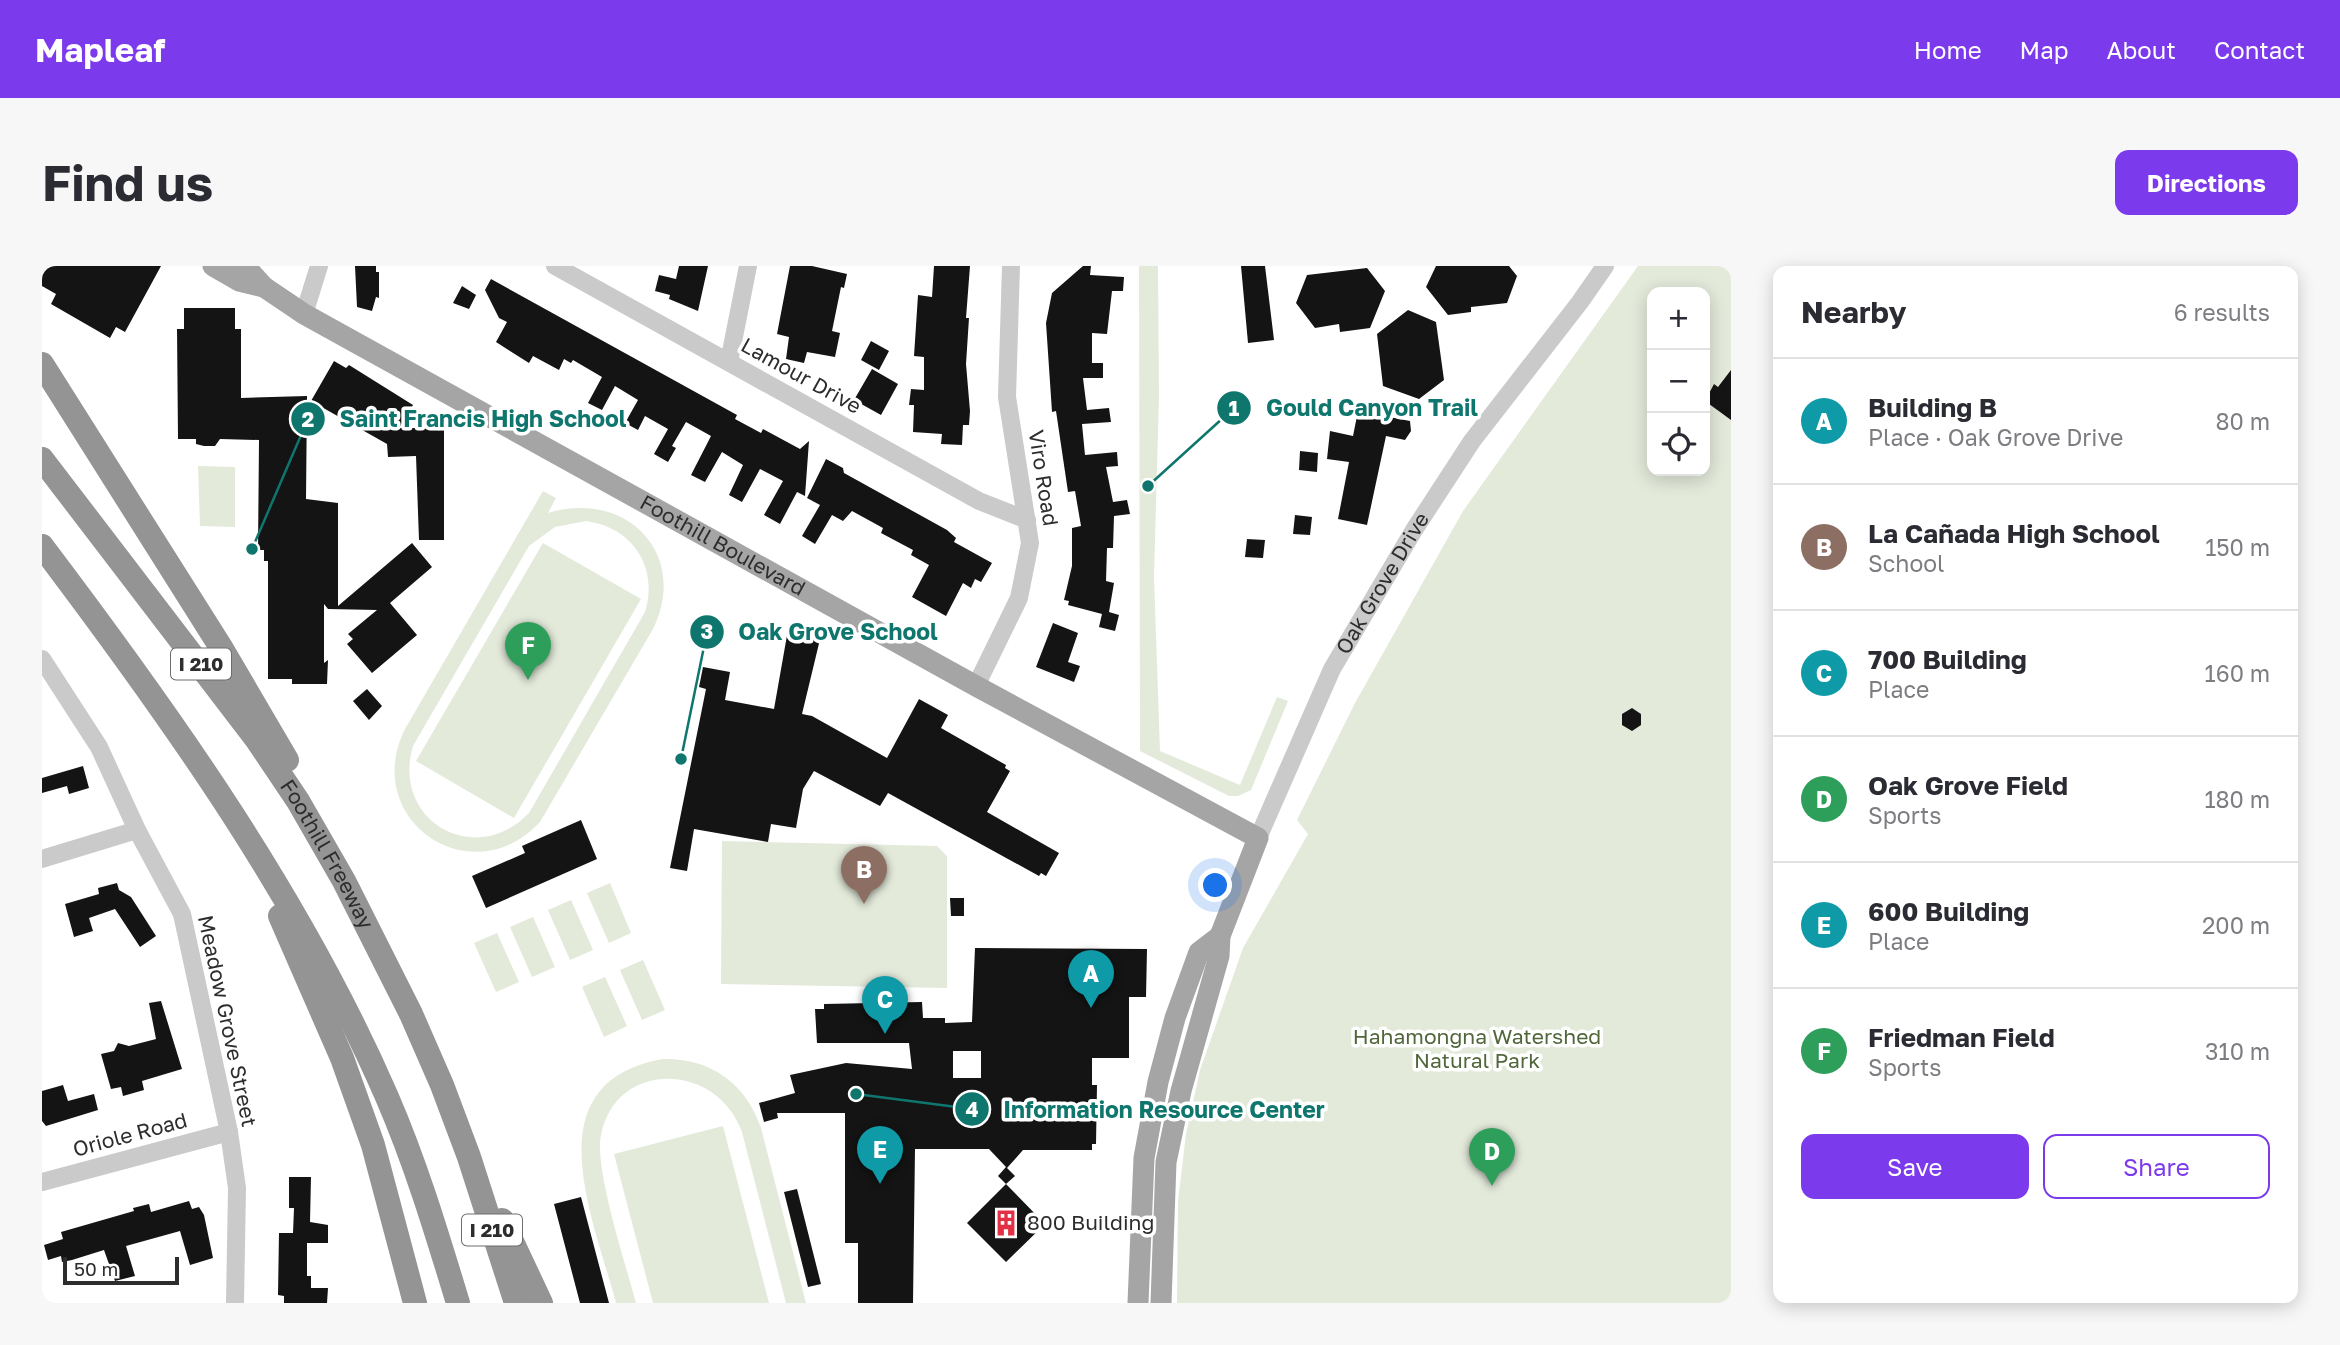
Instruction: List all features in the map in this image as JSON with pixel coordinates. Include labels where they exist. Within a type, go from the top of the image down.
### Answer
[{"type":"highway","points":[[42,365],[260,711],[289,763],[344,881]]},
{"type":"highway","name":"Foothill Freeway","points":[[42,459],[257,740],[298,801],[344,881],[411,1014],[469,1157],[516,1303]]},
{"type":"highway","name":"I 210","points":[[48,555],[255,850],[320,960],[387,1098],[418,1177],[457,1303]]},
{"type":"highway","points":[[255,850],[287,937],[313,988],[355,1095],[393,1215],[415,1303]]},
{"type":"highway","points":[[469,1157],[537,1288],[541,1303]]},
{"type":"main road","name":"Foothill Boulevard","points":[[213,266],[239,281],[264,287]]},
{"type":"main road","name":"Foothill Boulevard","points":[[245,266],[264,287],[304,314],[976,686],[1258,838]]},
{"type":"main road","name":"Oak Grove Drive","points":[[1161,1303],[1166,1162],[1181,1091],[1219,956],[1220,936],[1258,838]]},
{"type":"main road","name":"Oak Grove Drive","points":[[1138,1303],[1144,1158],[1158,1082],[1199,952],[1220,936]]},
{"type":"street","points":[[304,314],[320,266]]},
{"type":"street","name":"Lamour Drive","points":[[555,266],[979,500],[1027,520]]},
{"type":"street","points":[[729,362],[748,266]]},
{"type":"street","name":"Viro Road","points":[[976,686],[1019,598],[1030,543],[1007,397],[1012,266]]},
{"type":"street","name":"Oak Grove Drive","points":[[1258,838],[1332,669],[1413,530],[1472,442],[1605,266]]},
{"type":"street","name":"Meadow Grove Street","points":[[42,659],[99,747],[137,830],[181,914],[229,1132],[237,1188],[235,1303]]},
{"type":"street","points":[[42,859],[137,830]]},
{"type":"street","name":"Oriole Road","points":[[42,1182],[229,1132]]},
{"type":"green space","points":[[1139,266],[1158,266],[1159,396],[1154,577],[1160,751],[1240,785],[1277,697],[1288,701],[1251,790],[1238,796],[1229,796],[1140,751]]},
{"type":"green space","name":"Hahamongna Watershed Natural Park","points":[[1638,266],[1731,266],[1731,1303],[1177,1303],[1178,1201],[1186,1134],[1200,1070],[1243,948],[1308,834],[1297,820],[1355,703],[1463,511]]},
{"type":"green space","points":[[198,466],[235,467],[235,527],[200,526]]},
{"type":"green space","points":[[543,491],[556,498],[548,513],[576,508],[602,510],[625,519],[643,534],[656,553],[663,575],[662,601],[653,629],[540,822],[513,843],[483,851],[455,849],[430,837],[410,818],[397,792],[395,762],[405,729]],"holes":[[[586,521],[617,531],[629,541],[645,565],[648,580],[645,612],[529,813],[508,829],[485,837],[463,836],[442,829],[426,815],[414,796],[409,773],[413,746],[529,546],[555,527]]]},
{"type":"green space","points":[[543,543],[641,599],[514,818],[416,761]]},
{"type":"green space","points":[[722,841],[937,846],[947,856],[947,988],[721,984]]},
{"type":"green space","points":[[610,883],[631,933],[609,943],[587,893]]},
{"type":"green space","points":[[571,900],[593,950],[570,960],[548,910]]},
{"type":"green space","points":[[533,917],[555,967],[532,977],[510,927]]},
{"type":"green space","points":[[497,933],[519,982],[496,992],[474,943]]},
{"type":"green space","points":[[643,960],[665,1010],[642,1020],[620,970]]},
{"type":"green space","points":[[605,977],[627,1026],[604,1037],[582,987]]},
{"type":"green space","points":[[663,1059],[696,1063],[711,1069],[724,1076],[746,1098],[761,1128],[806,1303],[786,1303],[742,1132],[729,1109],[712,1092],[690,1082],[668,1079],[646,1082],[626,1093],[610,1110],[601,1135],[600,1150],[606,1193],[636,1303],[616,1303],[586,1195],[582,1158],[584,1124],[597,1095],[622,1073]]},
{"type":"green space","points":[[723,1126],[769,1303],[653,1303],[614,1154]]},
{"type":"building","points":[[42,266],[161,266],[125,332],[116,327],[110,338],[51,304],[56,294],[42,286]]},
{"type":"building","points":[[355,266],[376,266],[376,272],[379,272],[379,298],[376,297],[372,311],[357,307]]},
{"type":"building","points":[[679,266],[708,266],[698,311],[669,299],[670,295],[655,291],[659,275],[676,279]]},
{"type":"building","points":[[790,266],[812,266],[847,274],[844,288],[841,287],[832,331],[840,333],[835,357],[807,352],[804,363],[786,359],[789,337],[777,334]]},
{"type":"building","points":[[934,266],[970,266],[966,364],[970,411],[969,425],[963,425],[962,445],[941,444],[942,434],[913,432],[914,405],[909,405],[911,389],[924,390],[924,357],[914,356],[918,295],[932,297]]},
{"type":"building","points":[[1083,266],[1091,266],[1090,275],[1124,277],[1123,291],[1112,291],[1107,334],[1092,333],[1092,363],[1103,363],[1103,378],[1083,378],[1087,410],[1109,408],[1111,422],[1082,424],[1085,455],[1117,452],[1118,466],[1106,467],[1113,502],[1127,500],[1130,514],[1114,516],[1113,548],[1107,548],[1106,581],[1114,583],[1109,612],[1119,615],[1115,631],[1099,627],[1102,614],[1068,605],[1069,601],[1064,600],[1072,566],[1072,528],[1081,526],[1075,491],[1068,492],[1056,411],[1052,412],[1046,323],[1052,293]]},
{"type":"building","points":[[1241,266],[1265,266],[1274,340],[1248,343]]},
{"type":"building","points":[[1436,266],[1509,266],[1517,276],[1507,303],[1471,307],[1471,312],[1448,315],[1426,287]]},
{"type":"building","points":[[1367,268],[1385,291],[1370,328],[1340,332],[1339,324],[1315,328],[1296,303],[1307,275]]},
{"type":"building","points":[[491,279],[737,415],[735,419],[761,433],[763,429],[800,449],[809,441],[805,496],[797,492],[780,524],[764,515],[783,481],[760,469],[742,502],[729,495],[743,465],[722,452],[705,482],[691,475],[711,436],[686,422],[672,446],[676,448],[668,462],[654,454],[668,429],[645,416],[638,430],[625,423],[638,400],[615,386],[602,410],[588,403],[602,377],[573,360],[571,363],[564,359],[559,370],[533,356],[529,363],[496,342],[507,322],[499,318],[485,290]]},
{"type":"building","points":[[462,286],[476,295],[469,309],[453,303]]},
{"type":"building","points":[[184,308],[235,308],[235,329],[241,329],[241,398],[307,396],[306,499],[338,503],[338,606],[412,543],[432,567],[390,603],[417,635],[372,673],[347,644],[353,639],[348,634],[377,610],[328,609],[324,604],[324,663],[328,660],[327,684],[292,684],[292,679],[268,679],[268,561],[264,561],[264,550],[258,550],[259,440],[220,439],[215,446],[204,446],[196,444],[196,439],[178,439],[177,329],[184,329]]},
{"type":"building","points":[[1408,310],[1436,322],[1444,380],[1419,399],[1383,386],[1377,334]]},
{"type":"building","points":[[871,341],[889,351],[879,370],[861,360]]},
{"type":"building","points":[[334,361],[346,368],[349,365],[413,405],[399,428],[444,428],[444,540],[419,540],[416,456],[388,457],[387,444],[311,401]]},
{"type":"building","points":[[872,369],[898,384],[881,415],[854,400]]},
{"type":"building","points":[[1731,370],[1731,420],[1710,405],[1710,392],[1714,384],[1718,387]]},
{"type":"building","points":[[1358,411],[1410,421],[1411,431],[1405,440],[1386,436],[1367,525],[1338,519],[1349,462],[1327,459],[1330,431],[1353,436]]},
{"type":"building","points":[[1300,451],[1318,453],[1317,472],[1299,470]]},
{"type":"building","points":[[826,459],[843,468],[844,473],[947,530],[956,538],[954,542],[992,563],[981,582],[975,579],[971,588],[963,583],[946,616],[912,597],[929,565],[911,555],[913,550],[881,533],[883,528],[852,511],[843,521],[832,515],[815,544],[802,536],[820,505],[807,498]]},
{"type":"building","points":[[1295,515],[1312,517],[1310,535],[1293,534]]},
{"type":"building","points":[[1247,539],[1265,540],[1263,558],[1245,557]]},
{"type":"building","points":[[1053,623],[1078,633],[1068,662],[1080,666],[1074,682],[1036,667]]},
{"type":"building","points":[[789,624],[822,631],[802,714],[812,716],[887,758],[919,699],[948,715],[941,728],[1006,765],[1005,768],[1010,771],[987,812],[1059,853],[1046,876],[1041,873],[1039,876],[888,793],[880,806],[814,771],[803,789],[796,828],[771,824],[768,842],[694,829],[687,871],[670,868],[706,689],[699,687],[703,667],[730,672],[725,700],[774,709]]},
{"type":"building","points":[[367,689],[382,706],[369,720],[353,701]]},
{"type":"building","points":[[1632,708],[1641,714],[1641,725],[1632,731],[1622,725],[1622,714]]},
{"type":"building","points":[[83,766],[89,788],[69,794],[67,786],[42,793],[42,778]]},
{"type":"building","points":[[581,820],[597,859],[486,908],[472,876],[525,853],[522,846]]},
{"type":"building","points":[[117,883],[119,890],[131,897],[156,936],[140,947],[115,909],[89,918],[93,931],[74,937],[65,904],[99,894],[98,888]]},
{"type":"building","points":[[950,898],[964,898],[964,916],[951,916]]},
{"type":"building","points":[[975,948],[1147,949],[1146,997],[1129,997],[1129,1058],[1092,1058],[1092,1085],[1097,1085],[1096,1144],[1092,1144],[1092,1150],[1023,1150],[1007,1168],[1015,1176],[1006,1184],[998,1176],[1006,1167],[989,1149],[915,1149],[913,1303],[858,1303],[858,1243],[845,1243],[845,1113],[777,1113],[778,1118],[764,1122],[759,1103],[795,1093],[790,1075],[846,1063],[912,1069],[909,1043],[817,1043],[815,1009],[824,1009],[824,1004],[922,1002],[923,1018],[945,1018],[945,1023],[972,1022]],"holes":[[[953,1051],[981,1051],[981,1078],[953,1078]]]},
{"type":"building","points":[[161,1001],[182,1069],[142,1081],[144,1090],[123,1096],[121,1087],[111,1089],[101,1054],[114,1051],[118,1043],[129,1046],[156,1039],[149,1003]]},
{"type":"building","points":[[63,1085],[68,1101],[94,1094],[98,1110],[46,1126],[42,1121],[42,1091]]},
{"type":"building","points":[[289,1177],[311,1177],[310,1222],[328,1225],[328,1243],[307,1243],[307,1276],[311,1276],[311,1288],[328,1288],[327,1303],[284,1303],[284,1296],[278,1295],[279,1233],[293,1233],[294,1208],[289,1208]]},
{"type":"building","name":"800 Building","points":[[1006,1184],[1045,1224],[1006,1262],[967,1223]]},
{"type":"building","points":[[797,1189],[821,1284],[808,1287],[784,1192]]},
{"type":"building","points":[[581,1197],[609,1303],[580,1303],[554,1204]]},
{"type":"building","points":[[189,1201],[192,1209],[199,1207],[204,1215],[213,1258],[190,1265],[180,1231],[126,1246],[135,1276],[115,1281],[104,1250],[62,1262],[61,1256],[48,1260],[44,1245],[63,1239],[61,1232],[134,1211],[133,1208],[149,1204],[151,1212]]},
{"type":"place","name":"Gould Canyon Trail","points":[[1148,486]]},
{"type":"place","name":"Saint Francis High School","points":[[252,549]]},
{"type":"place","name":"Friedman Field","points":[[528,680]]},
{"type":"place","name":"Oak Grove School","points":[[681,759]]},
{"type":"place","name":"La Cañada High School","points":[[864,904]]},
{"type":"place","name":"Building B","points":[[1091,1008]]},
{"type":"place","name":"700 Building","points":[[885,1034]]},
{"type":"place","name":"Information Resource Center","points":[[856,1094]]},
{"type":"place","name":"600 Building","points":[[880,1184]]},
{"type":"place","name":"Oak Grove Field","points":[[1492,1186]]},
{"type":"place","name":"800 Building","points":[[1006,1223]]}]
